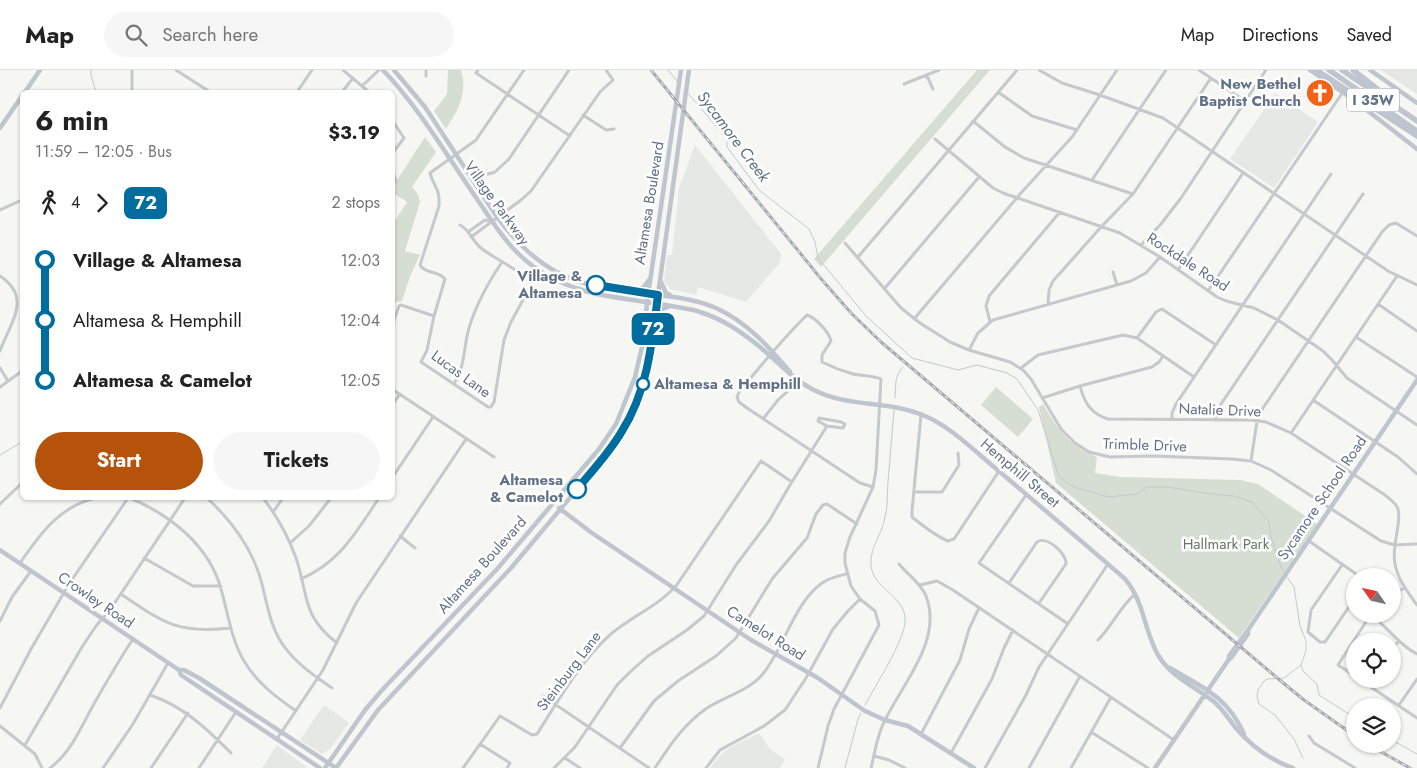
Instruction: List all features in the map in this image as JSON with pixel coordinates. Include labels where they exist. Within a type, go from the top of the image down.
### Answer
[{"type":"highway","points":[[1316,70],[1417,136]]},
{"type":"highway","name":"I 35W","points":[[1329,70],[1417,131]]},
{"type":"highway","name":"I 35W","points":[[1342,70],[1417,121]]},
{"type":"highway","points":[[1353,70],[1401,110]]},
{"type":"main road","points":[[26,90],[40,70]]},
{"type":"main road","name":"Village Parkway","points":[[384,70],[411,102],[508,244],[521,256],[545,274],[563,284],[588,293],[657,303]]},
{"type":"main road","name":"Village Parkway","points":[[394,70],[416,94],[497,218],[527,251],[566,276],[590,284],[658,295]]},
{"type":"main road","name":"Altamesa Boulevard","points":[[325,768],[372,702],[460,609],[555,504],[599,449],[616,424],[639,363],[644,338],[646,302],[681,70]]},
{"type":"main road","points":[[1310,70],[1343,92],[1417,149]]},
{"type":"main road","points":[[1370,70],[1417,103]]},
{"type":"main road","name":"Altamesa Boulevard","points":[[336,768],[379,709],[467,616],[561,509],[610,450],[628,420],[641,390],[648,367],[689,71]]},
{"type":"main road","points":[[0,128],[20,99]]},
{"type":"main road","points":[[658,228],[667,229]]},
{"type":"main road","points":[[563,284],[566,276]]},
{"type":"main road","points":[[633,291],[643,288],[650,276]]},
{"type":"main road","points":[[660,280],[666,293],[673,297]]},
{"type":"main road","name":"Hemphill Street","points":[[658,295],[706,305],[725,313],[745,325],[772,354],[782,368],[796,379],[828,397],[851,402],[897,407],[921,414],[942,425],[999,471],[1125,579],[1136,594],[1143,610],[1151,641],[1159,656],[1173,674],[1205,695],[1223,710],[1246,740],[1273,759],[1293,768]]},
{"type":"main road","name":"Hemphill Street","points":[[657,303],[700,312],[722,321],[772,354]]},
{"type":"main road","points":[[655,319],[664,308],[670,306]]},
{"type":"main road","points":[[722,321],[725,313]]},
{"type":"main road","name":"Sycamore School Road","points":[[1155,768],[1237,644],[1332,508],[1417,379]]},
{"type":"main road","name":"Camelot Road","points":[[555,504],[592,533],[740,633],[809,673],[865,711],[885,720],[908,726],[974,768]]},
{"type":"main road","name":"Crowley Road","points":[[0,550],[320,768]]},
{"type":"main road","points":[[460,609],[467,616]]},
{"type":"main road","name":"Hemphill Street","points":[[1166,666],[1208,690],[1228,706],[1238,720],[1246,740]]},
{"type":"main road","name":"Crowley Road","points":[[178,670],[184,670],[200,678],[336,768]]},
{"type":"main road","points":[[372,702],[379,709]]},
{"type":"street","points":[[132,70],[132,90]]},
{"type":"street","points":[[176,70],[207,90]]},
{"type":"street","points":[[298,90],[312,70]]},
{"type":"street","points":[[343,70],[367,90]]},
{"type":"street","points":[[362,86],[379,70]]},
{"type":"street","points":[[426,70],[426,76]]},
{"type":"street","points":[[478,70],[476,73],[570,136]]},
{"type":"street","points":[[450,159],[480,135],[524,70]]},
{"type":"street","points":[[485,176],[503,166],[568,70]]},
{"type":"street","points":[[471,237],[531,191],[583,115],[600,92],[613,80],[606,70]]},
{"type":"street","points":[[904,84],[938,70]]},
{"type":"street","points":[[858,257],[1017,70]]},
{"type":"street","points":[[1039,70],[1062,83],[1163,118],[1388,271],[1417,285]]},
{"type":"street","points":[[914,319],[1077,130],[1117,70]]},
{"type":"street","points":[[1092,180],[1166,70]]},
{"type":"street","points":[[1199,70],[1245,101]]},
{"type":"street","points":[[1141,245],[1176,206],[1266,70]]},
{"type":"street","points":[[927,76],[933,89]]},
{"type":"street","points":[[344,90],[353,78]]},
{"type":"street","points":[[1048,304],[1049,290],[1053,281],[1133,194],[1211,78]]},
{"type":"street","points":[[998,92],[1032,116],[1077,130]]},
{"type":"street","points":[[1208,291],[1343,92]]},
{"type":"street","points":[[583,115],[606,130],[614,130]]},
{"type":"street","points":[[973,121],[1015,154],[1133,194]]},
{"type":"street","points":[[395,124],[404,138],[395,150]]},
{"type":"street","name":"Rockdale Road","points":[[935,139],[993,188],[1120,233],[1160,257],[1222,299],[1244,304],[1267,313],[1323,351],[1347,378],[1417,425]]},
{"type":"street","name":"Lucas Lane","points":[[450,159],[430,173],[439,196],[438,206],[420,265],[423,269],[442,275],[444,279],[427,350],[421,362],[488,407],[493,406],[504,340],[530,285],[528,279],[482,249],[466,228],[460,225]]},
{"type":"street","points":[[1178,270],[1243,173]]},
{"type":"street","points":[[1172,419],[1172,413],[1176,404],[1331,174]]},
{"type":"street","points":[[885,288],[979,178]]},
{"type":"street","points":[[1215,420],[1221,404],[1363,194]]},
{"type":"street","points":[[0,210],[20,201]]},
{"type":"street","points":[[990,323],[986,306],[990,296],[1060,212]]},
{"type":"street","points":[[468,232],[485,220],[492,221]]},
{"type":"street","points":[[1251,461],[1257,421],[1263,408],[1382,232],[1391,224],[1400,224],[1417,236]]},
{"type":"street","points":[[846,243],[901,308],[914,319],[950,342],[969,350],[1010,362],[1021,368],[1030,360],[1043,354],[1117,335],[1128,335],[1137,338],[1194,377]]},
{"type":"street","points":[[969,350],[978,333],[990,323],[1000,318],[1117,285],[1141,276],[1160,257]]},
{"type":"street","points":[[454,384],[460,373],[468,330],[480,298],[502,262]]},
{"type":"street","points":[[1113,272],[1117,285]]},
{"type":"street","points":[[0,276],[12,285],[18,300],[16,315],[0,351]]},
{"type":"street","points":[[1291,433],[1398,276]]},
{"type":"street","points":[[1378,304],[1417,331]]},
{"type":"street","points":[[395,317],[401,305],[434,316]]},
{"type":"street","points":[[1137,338],[1156,312],[1162,309],[1216,345]]},
{"type":"street","points":[[818,768],[828,726],[841,695],[878,628],[878,617],[873,609],[860,599],[851,586],[846,574],[845,553],[873,488],[881,379],[854,374],[822,362],[822,355],[831,341],[830,336],[813,317],[807,315],[739,392],[737,397],[739,402],[763,419],[860,483],[873,488]]},
{"type":"street","points":[[1356,337],[1417,379]]},
{"type":"street","points":[[1042,398],[1152,367],[1163,356]]},
{"type":"street","points":[[0,368],[8,382]]},
{"type":"street","name":"Trimble Drive","points":[[1021,368],[1031,379],[1058,424],[1069,438],[1082,448],[1095,454],[1110,457],[1172,457],[1251,461],[1271,470],[1376,538],[1394,545],[1417,544]]},
{"type":"street","points":[[0,387],[20,373]]},
{"type":"street","name":"Natalie Drive","points":[[1080,386],[1086,403],[1094,412],[1104,418],[1114,420],[1257,421],[1276,426],[1291,433],[1396,504],[1399,515],[1394,545],[1395,563],[1398,576],[1417,605]]},
{"type":"street","points":[[763,419],[778,400],[789,390]]},
{"type":"street","points":[[395,391],[494,457]]},
{"type":"street","points":[[395,402],[400,394]]},
{"type":"street","points":[[1313,400],[1398,457],[1417,474]]},
{"type":"street","points":[[921,414],[912,517],[948,541],[954,539],[999,471]]},
{"type":"street","points":[[395,474],[433,417]]},
{"type":"street","points":[[819,418],[845,424],[843,428],[827,426],[820,424],[819,418]]},
{"type":"street","points":[[554,768],[575,747],[617,685],[653,652],[693,625],[708,611],[736,565],[769,522],[827,426]]},
{"type":"street","points":[[277,739],[318,678],[356,603],[466,439]]},
{"type":"street","points":[[914,492],[942,492],[959,465],[958,453]]},
{"type":"street","name":"Steinburg Lane","points":[[464,768],[500,716],[532,735],[536,735],[599,646],[622,625],[674,589],[760,461],[792,482]]},
{"type":"street","points":[[0,504],[20,485]]},
{"type":"street","points":[[1026,495],[979,563],[1068,624]]},
{"type":"street","points":[[20,563],[42,531],[57,517],[75,505],[89,500]]},
{"type":"street","points":[[0,708],[40,633],[69,584],[128,500]]},
{"type":"street","points":[[133,500],[170,520],[187,533],[198,545],[212,566],[221,586],[231,628],[243,659],[256,678],[271,693],[296,711]]},
{"type":"street","points":[[25,745],[82,647],[121,594],[184,500]]},
{"type":"street","points":[[209,500],[230,520],[248,546],[262,582],[273,627],[281,642],[296,661],[332,688]]},
{"type":"street","points":[[264,500],[273,512],[290,543],[308,608],[313,618],[320,628],[337,643]]},
{"type":"street","points":[[273,512],[281,500]]},
{"type":"street","points":[[290,543],[309,526],[329,500]]},
{"type":"street","points":[[301,579],[324,567],[334,559],[378,500]]},
{"type":"street","points":[[620,748],[654,701],[678,681],[731,644],[740,633],[772,579],[807,538],[816,514],[823,504],[827,504],[857,524]]},
{"type":"street","points":[[400,536],[415,548]]},
{"type":"street","points":[[1009,584],[1037,542],[1041,539],[1045,540],[1067,559],[1066,564],[1039,603]]},
{"type":"street","points":[[1308,541],[1347,568]]},
{"type":"street","points":[[144,558],[193,586],[221,586]]},
{"type":"street","points":[[871,768],[879,734],[923,650],[930,629],[929,604],[920,585],[899,564]]},
{"type":"street","points":[[985,768],[1047,654],[1108,564]]},
{"type":"street","points":[[1342,565],[1311,610],[1308,632],[1322,643],[1327,640],[1346,612]]},
{"type":"street","points":[[0,620],[30,571]]},
{"type":"street","points":[[654,768],[687,724],[707,708],[758,679],[775,654],[801,608],[817,588],[830,578],[846,574]]},
{"type":"street","points":[[920,585],[928,582],[939,582],[1174,740]]},
{"type":"street","points":[[1401,590],[1405,588]]},
{"type":"street","points":[[121,594],[172,625],[195,630],[231,628]]},
{"type":"street","points":[[1098,640],[1126,602],[1136,594]]},
{"type":"street","points":[[706,768],[720,750],[778,717],[792,701],[833,629],[860,599]]},
{"type":"street","points":[[921,734],[960,660],[969,629],[979,608]]},
{"type":"street","points":[[1382,623],[1391,633]]},
{"type":"street","points":[[951,753],[992,679],[1012,630]]},
{"type":"street","points":[[50,768],[58,761],[75,738],[133,639]]},
{"type":"street","points":[[1401,642],[1417,654]]},
{"type":"street","points":[[1346,653],[1338,665],[1346,670]]},
{"type":"street","points":[[103,768],[133,724],[168,663]]},
{"type":"street","points":[[1029,768],[1080,676]]},
{"type":"street","points":[[1401,703],[1417,679]]},
{"type":"street","points":[[1372,688],[1387,698]]},
{"type":"street","points":[[150,695],[177,706],[231,753]]},
{"type":"street","points":[[543,696],[649,768]]},
{"type":"street","points":[[1071,768],[1111,697]]},
{"type":"street","points":[[1401,707],[1417,718]]},
{"type":"street","points":[[199,768],[236,712]]},
{"type":"street","points":[[152,768],[188,714]]},
{"type":"street","points":[[0,726],[25,745],[37,757],[42,768]]},
{"type":"street","points":[[1091,732],[1148,768]]},
{"type":"street","points":[[1309,736],[1314,743],[1355,768]]},
{"type":"street","points":[[480,744],[510,763],[507,768]]},
{"type":"street","points":[[874,756],[889,760],[905,768]]},
{"type":"street","points":[[565,758],[580,768]]},
{"type":"shaded area","points":[[1381,70],[1417,70],[1417,94],[1385,73]]},
{"type":"shaded area","points":[[1275,93],[1318,122],[1274,188],[1230,159]]},
{"type":"shaded area","points":[[695,145],[781,254],[779,264],[746,302],[698,287],[696,295],[670,289],[664,281],[667,255],[672,255],[679,188]]},
{"type":"shaded area","points":[[324,705],[349,723],[330,749],[322,754],[300,740]]},
{"type":"shaded area","points":[[759,733],[770,749],[785,759],[780,768],[710,768],[718,757],[729,748]]},
{"type":"shaded area","points":[[277,745],[308,768],[262,768]]},
{"type":"green space","points":[[448,70],[461,70],[463,87],[461,101],[446,129],[434,111],[447,94]]},
{"type":"green space","points":[[977,70],[990,70],[821,267],[814,259]]},
{"type":"green space","points":[[425,137],[436,152],[412,187],[418,194],[420,202],[405,251],[420,255],[402,301],[395,302],[395,221],[407,202],[395,194],[399,177]]},
{"type":"green space","points":[[996,387],[1033,419],[1018,437],[981,405]]},
{"type":"green space","name":"Hallmark Park","points":[[1043,404],[1054,422],[1071,442],[1097,457],[1095,473],[1120,477],[1240,480],[1258,484],[1317,524],[1239,638],[1056,483],[1039,407]]},
{"type":"waterway","points":[[91,70],[95,90]]},
{"type":"waterway","name":"Sycamore Creek","points":[[668,70],[678,82]]},
{"type":"waterway","name":"Sycamore Creek","points":[[687,92],[727,139],[727,147],[759,190],[809,229],[815,242],[818,258],[866,316],[912,358],[958,370],[977,365],[1007,373],[1017,379],[1038,410],[1059,477],[1074,487],[1108,497],[1136,494],[1147,487],[1167,487],[1234,496],[1252,502],[1269,522],[1271,537],[1281,567],[1285,573]]},
{"type":"waterway","points":[[895,398],[897,378],[903,367]]},
{"type":"waterway","points":[[865,705],[894,653],[905,623],[901,605],[875,578],[871,560],[886,513],[894,410]]},
{"type":"waterway","points":[[0,455],[20,443]]},
{"type":"waterway","name":"Sycamore Creek","points":[[1287,577],[1294,587],[1300,626],[1306,641],[1306,651],[1301,665],[1303,671],[1317,684],[1319,695],[1346,712]]},
{"type":"waterway","points":[[1301,665],[1284,678],[1267,679],[1264,681],[1258,690],[1257,696],[1259,704],[1275,715],[1294,739],[1303,758]]},
{"type":"waterway","points":[[845,768],[861,713]]},
{"type":"waterway","name":"Sycamore Creek","points":[[1401,745],[1417,754]]},
{"type":"railway","points":[[651,70],[822,280],[852,314],[881,342],[1282,682],[1346,730]]},
{"type":"railway","points":[[1383,753],[1410,768]]},
{"type":"bus line","name":"72","points":[[577,489],[610,450],[623,430],[641,390],[648,367],[658,295],[596,285]]},
{"type":"place","name":"New Bethel Baptist Church","points":[[1320,93]]},
{"type":"place","name":"Village & Altamesa","points":[[596,285]]},
{"type":"place","name":"Altamesa & Hemphill","points":[[643,384]]},
{"type":"place","name":"Altamesa & Camelot","points":[[577,489]]}]
